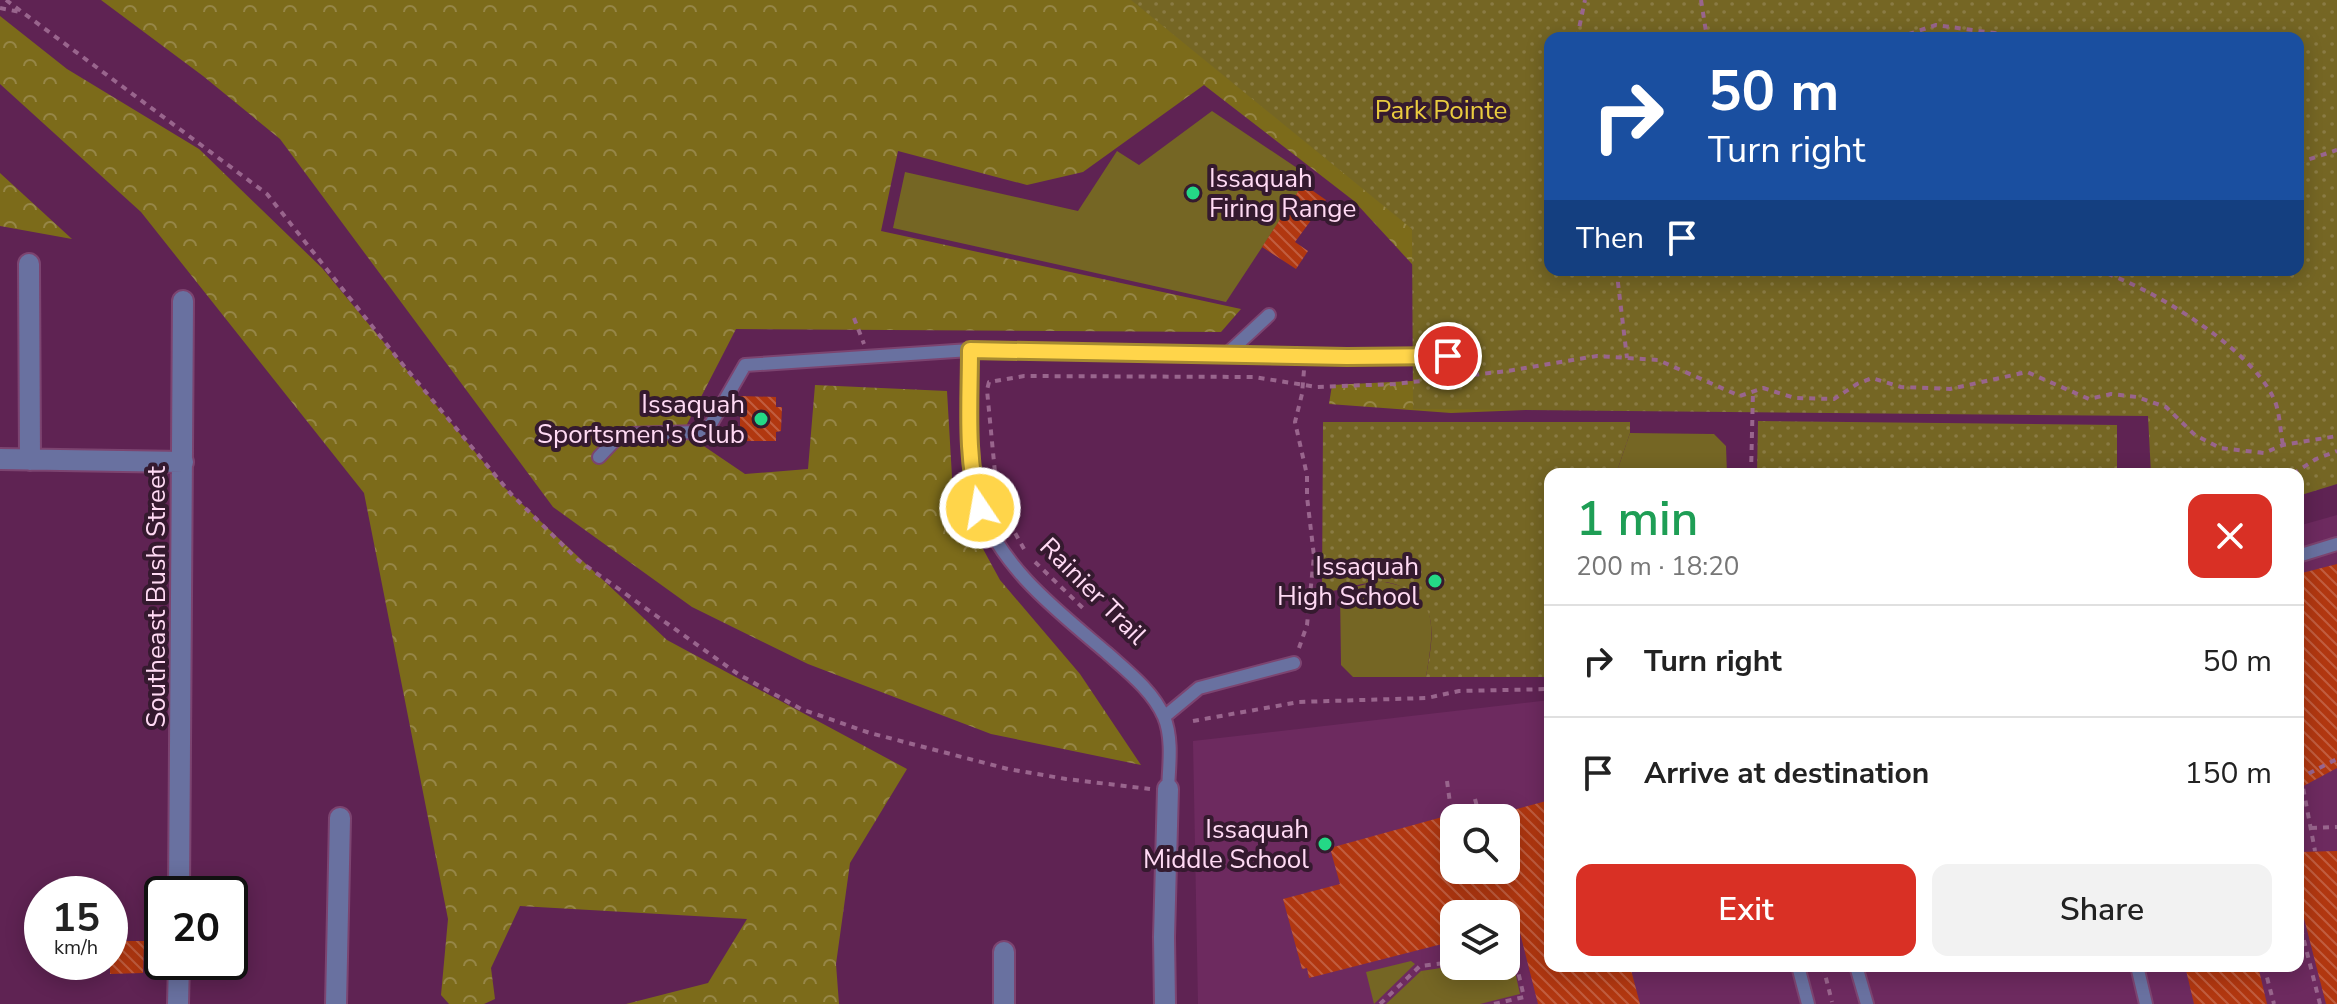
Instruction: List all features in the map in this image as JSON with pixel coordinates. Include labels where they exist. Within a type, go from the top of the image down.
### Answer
[{"type":"street","points":[[29,264],[30,460]]},
{"type":"street","name":"Southeast Bush Street","points":[[179,876],[183,301]]},
{"type":"street","points":[[0,459],[183,462]]},
{"type":"street","points":[[1165,1004],[1168,789]]},
{"type":"street","points":[[336,1004],[340,818]]},
{"type":"street","points":[[1004,952],[1004,1004]]},
{"type":"street","points":[[178,1004],[179,980]]},
{"type":"lane","points":[[1228,353],[1269,315]]},
{"type":"lane","points":[[970,350],[973,487],[992,535],[1040,596],[1128,671],[1149,694],[1164,717],[1168,741],[1168,789]]},
{"type":"lane","points":[[599,457],[618,437],[698,432],[711,424],[745,365],[970,350],[1448,356]]},
{"type":"lane","points":[[2304,554],[2337,544]]},
{"type":"lane","points":[[1164,717],[1199,688],[1294,663]]},
{"type":"lane","points":[[1800,972],[1808,1004]]},
{"type":"lane","points":[[1858,972],[1867,1004]]},
{"type":"lane","points":[[2138,972],[2146,1004]]},
{"type":"path","points":[[6,0],[267,194],[511,494],[578,560],[725,665],[801,709],[870,733],[1008,769],[1139,788]]},
{"type":"path","points":[[1578,32],[1585,0]]},
{"type":"path","points":[[1701,0],[1706,32]]},
{"type":"path","points":[[0,8],[22,12]]},
{"type":"path","points":[[1915,32],[1936,25],[1987,32]]},
{"type":"path","points":[[2304,161],[2337,150]]},
{"type":"path","points":[[1619,276],[1627,358]]},
{"type":"path","points":[[2116,276],[2185,313],[2243,357],[2274,397],[2283,445]]},
{"type":"path","points":[[854,318],[868,357]]},
{"type":"path","points":[[1294,663],[1307,625],[1314,556],[1307,475],[1295,422],[1305,356]]},
{"type":"path","name":"Rainier Trail","points":[[1094,619],[1028,555],[1005,515],[996,483],[987,390],[989,382],[1024,376],[1254,377],[1317,387],[1395,384],[1507,371],[1597,356],[1658,360],[1740,396],[1763,388],[1795,398],[1834,399],[1872,378],[1901,387],[1950,389],[2027,372],[2089,399],[2111,394],[2137,397],[2166,407],[2195,435],[2220,448],[2264,453],[2283,445],[2337,436]]},
{"type":"path","points":[[1751,468],[1753,392]]},
{"type":"path","points":[[2302,468],[2337,451]]},
{"type":"path","points":[[1193,721],[1299,702],[1427,698],[1459,691],[1544,689]]},
{"type":"path","points":[[2304,776],[2336,760],[2332,750]]},
{"type":"path","points":[[1447,781],[1450,803]]},
{"type":"path","points":[[2304,798],[2315,851]]},
{"type":"path","points":[[1475,799],[1476,804]]},
{"type":"path","points":[[2310,828],[2337,827]]},
{"type":"path","points":[[2304,941],[2320,1004]]},
{"type":"path","points":[[1380,1004],[1420,966],[1440,964]]},
{"type":"path","points":[[1824,972],[1832,1002]]},
{"type":"path","points":[[2266,972],[2274,1004]]},
{"type":"path","points":[[1494,1004],[1524,997],[1520,980]]},
{"type":"shaded area","name":"Issaquah Middle School","points":[[2337,515],[2337,1004],[1198,1004],[1193,741],[1544,701],[1544,972],[2304,972],[2304,524]]},
{"type":"green space","points":[[101,0],[2337,0],[2337,403],[2157,370],[1716,402],[1451,413],[1329,404],[1332,385],[1471,378],[1468,325],[1354,201],[1204,85],[1083,172],[1027,185],[898,151],[881,231],[1241,309],[1221,332],[736,329],[683,432],[745,474],[808,469],[815,385],[947,391],[953,494],[1000,580],[1080,674],[1141,765],[991,734],[808,664],[692,607],[553,507],[280,139],[203,76]]},
{"type":"green space","name":"Park Pointe","points":[[1131,0],[2337,0],[2337,484],[2304,494],[2304,468],[2151,468],[2148,416],[1413,409],[1412,229]]},
{"type":"green space","points":[[0,16],[67,69],[199,149],[322,268],[505,488],[667,640],[907,769],[850,863],[836,964],[839,1004],[626,1004],[708,983],[747,919],[520,906],[491,968],[495,999],[484,1004],[449,1004],[441,995],[448,919],[364,493],[141,212],[0,84]]},
{"type":"green space","name":"Issaquah Firing Range","points":[[1212,111],[1309,176],[1226,302],[893,228],[905,172],[1078,211],[1117,151],[1139,165]]},
{"type":"green space","points":[[0,173],[72,239],[0,226]]},
{"type":"green space","points":[[1758,421],[2117,425],[2117,468],[1757,468]]},
{"type":"green space","points":[[1323,422],[1630,422],[1630,433],[1618,468],[1544,468],[1544,677],[1426,677],[1431,628],[1425,606],[1417,597],[1406,589],[1384,582],[1322,592]]},
{"type":"green space","points":[[1630,433],[1714,434],[1726,446],[1727,468],[1618,468]]},
{"type":"green space","points":[[1378,581],[1414,592],[1429,614],[1431,642],[1426,677],[1353,677],[1341,665],[1340,591]]},
{"type":"green space","points":[[1411,961],[1415,964],[1374,1004],[1366,972]]},
{"type":"green space","points":[[1440,968],[1440,980],[1517,980],[1520,994],[1480,1004],[1386,1004],[1421,971]]},
{"type":"building","points":[[1303,184],[1326,200],[1295,242],[1308,251],[1296,269],[1262,247]]},
{"type":"building","name":"Issaquah Sportsmen's Club","points":[[740,396],[776,397],[776,407],[782,407],[781,431],[776,432],[776,441],[740,441]]},
{"type":"building","points":[[2337,564],[2337,768],[2304,786],[2304,572]]},
{"type":"building","points":[[1544,802],[1544,972],[1632,972],[1640,1004],[1538,1004],[1520,933],[1520,900],[1440,900],[1440,945],[1309,978],[1307,968],[1302,969],[1283,899],[1340,884],[1330,848],[1440,818],[1440,884],[1520,884],[1520,808]]},
{"type":"building","points":[[2337,851],[2337,1004],[2326,1004],[2304,918],[2304,852]]},
{"type":"building","points":[[128,941],[144,941],[143,973],[128,973]]},
{"type":"building","points":[[2186,972],[2259,972],[2267,1004],[2194,1004]]},
{"type":"place","name":"Issaquah Firing Range","points":[[1193,193]]},
{"type":"place","name":"Issaquah Sportsmen's Club","points":[[761,419]]},
{"type":"place","name":"Issaquah High School","points":[[1435,581]]},
{"type":"place","name":"Issaquah Middle School","points":[[1325,844]]},
{"type":"route","points":[[980,508],[973,487],[970,451],[970,350],[1448,356]]}]
